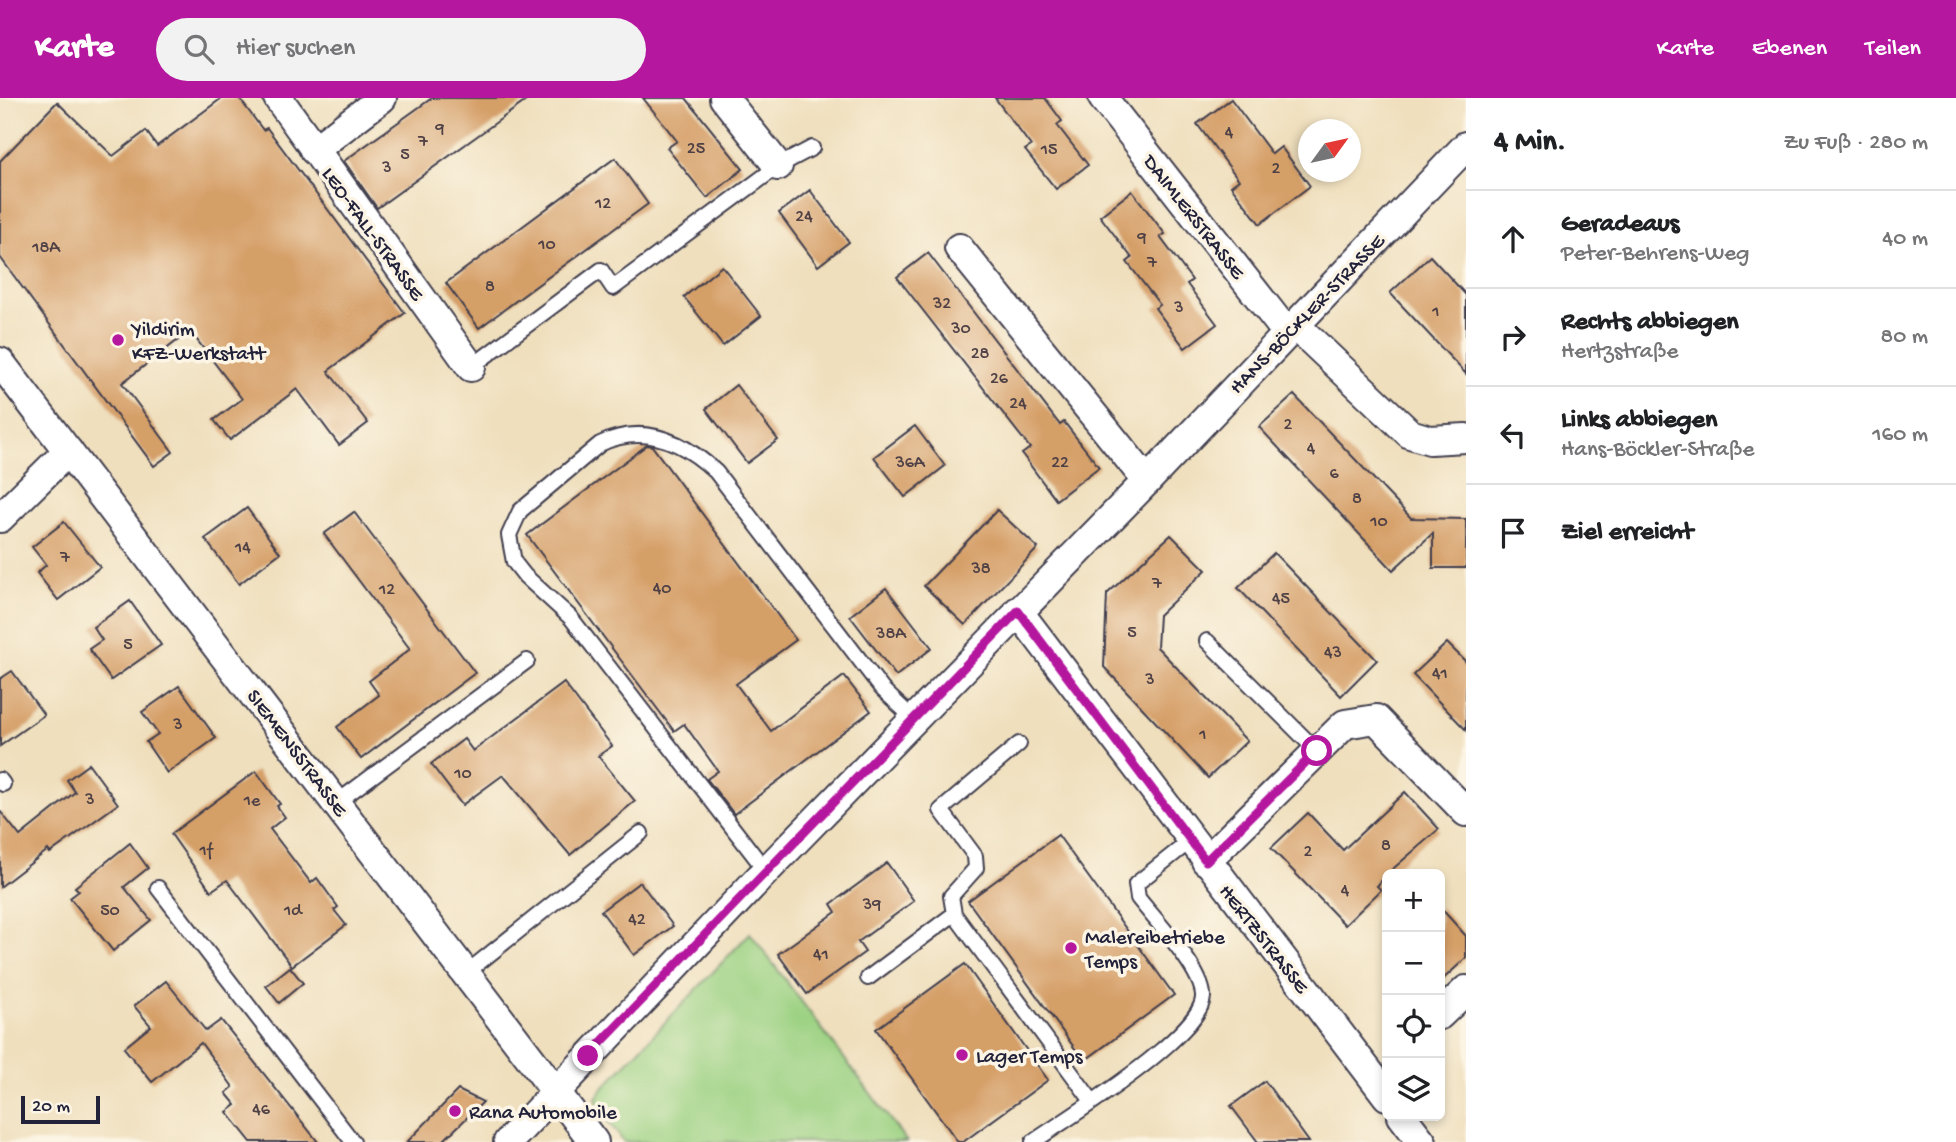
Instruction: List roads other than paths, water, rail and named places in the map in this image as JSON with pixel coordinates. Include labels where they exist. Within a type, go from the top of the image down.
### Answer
[{"type":"street","name":"LEO-FALL-STRASSE","points":[[278,98],[471,367]]},
{"type":"street","points":[[314,150],[382,98]]},
{"type":"street","points":[[724,98],[778,166]]},
{"type":"street","name":"DAIMLERSTRASSE","points":[[1103,98],[1291,329],[1410,434],[1430,440],[1466,438]]},
{"type":"street","name":"HANS-BÖCKLER-STRASSE","points":[[508,1142],[766,871],[1147,481],[1466,146]]},
{"type":"street","points":[[959,248],[1147,481]]},
{"type":"street","name":"SIEMENSSTRASSE","points":[[0,362],[594,1142]]},
{"type":"street","points":[[0,518],[68,451]]},
{"type":"street","name":"HERTZSTRASSE","points":[[1018,611],[1198,851],[1382,1079]]},
{"type":"street","points":[[1198,851],[1317,751],[1345,724],[1376,719],[1466,812]]},
{"type":"street","points":[[1445,1010],[1466,990]]},
{"type":"street","points":[[1406,1121],[1422,1142]]},
{"type":"lane","points":[[471,367],[601,270],[613,288],[778,166],[812,148]]},
{"type":"lane","points":[[766,871],[571,618],[525,576],[514,562],[509,534],[520,511],[600,444],[615,437],[642,434],[681,444],[716,472],[882,689],[915,720]]},
{"type":"lane","points":[[1208,641],[1317,751]]},
{"type":"lane","points":[[336,803],[527,662]]},
{"type":"lane","points":[[1019,744],[942,810],[975,856],[976,868],[951,897],[954,914],[1092,1101]]},
{"type":"lane","points":[[466,973],[641,833]]},
{"type":"lane","points":[[1033,1142],[1162,1051],[1200,1010],[1203,995],[1198,976],[1138,898],[1136,884],[1198,851]]},
{"type":"lane","points":[[158,888],[353,1142]]},
{"type":"lane","points":[[868,978],[954,914]]},
{"type":"place","name":"Yildirim KFZ-Werkstatt","points":[[118,340]]},
{"type":"place","name":"Malereibetriebe Temps","points":[[1071,948]]},
{"type":"place","name":"Lager Temps","points":[[962,1055]]},
{"type":"place","name":"Rana Automobile","points":[[455,1111]]}]
